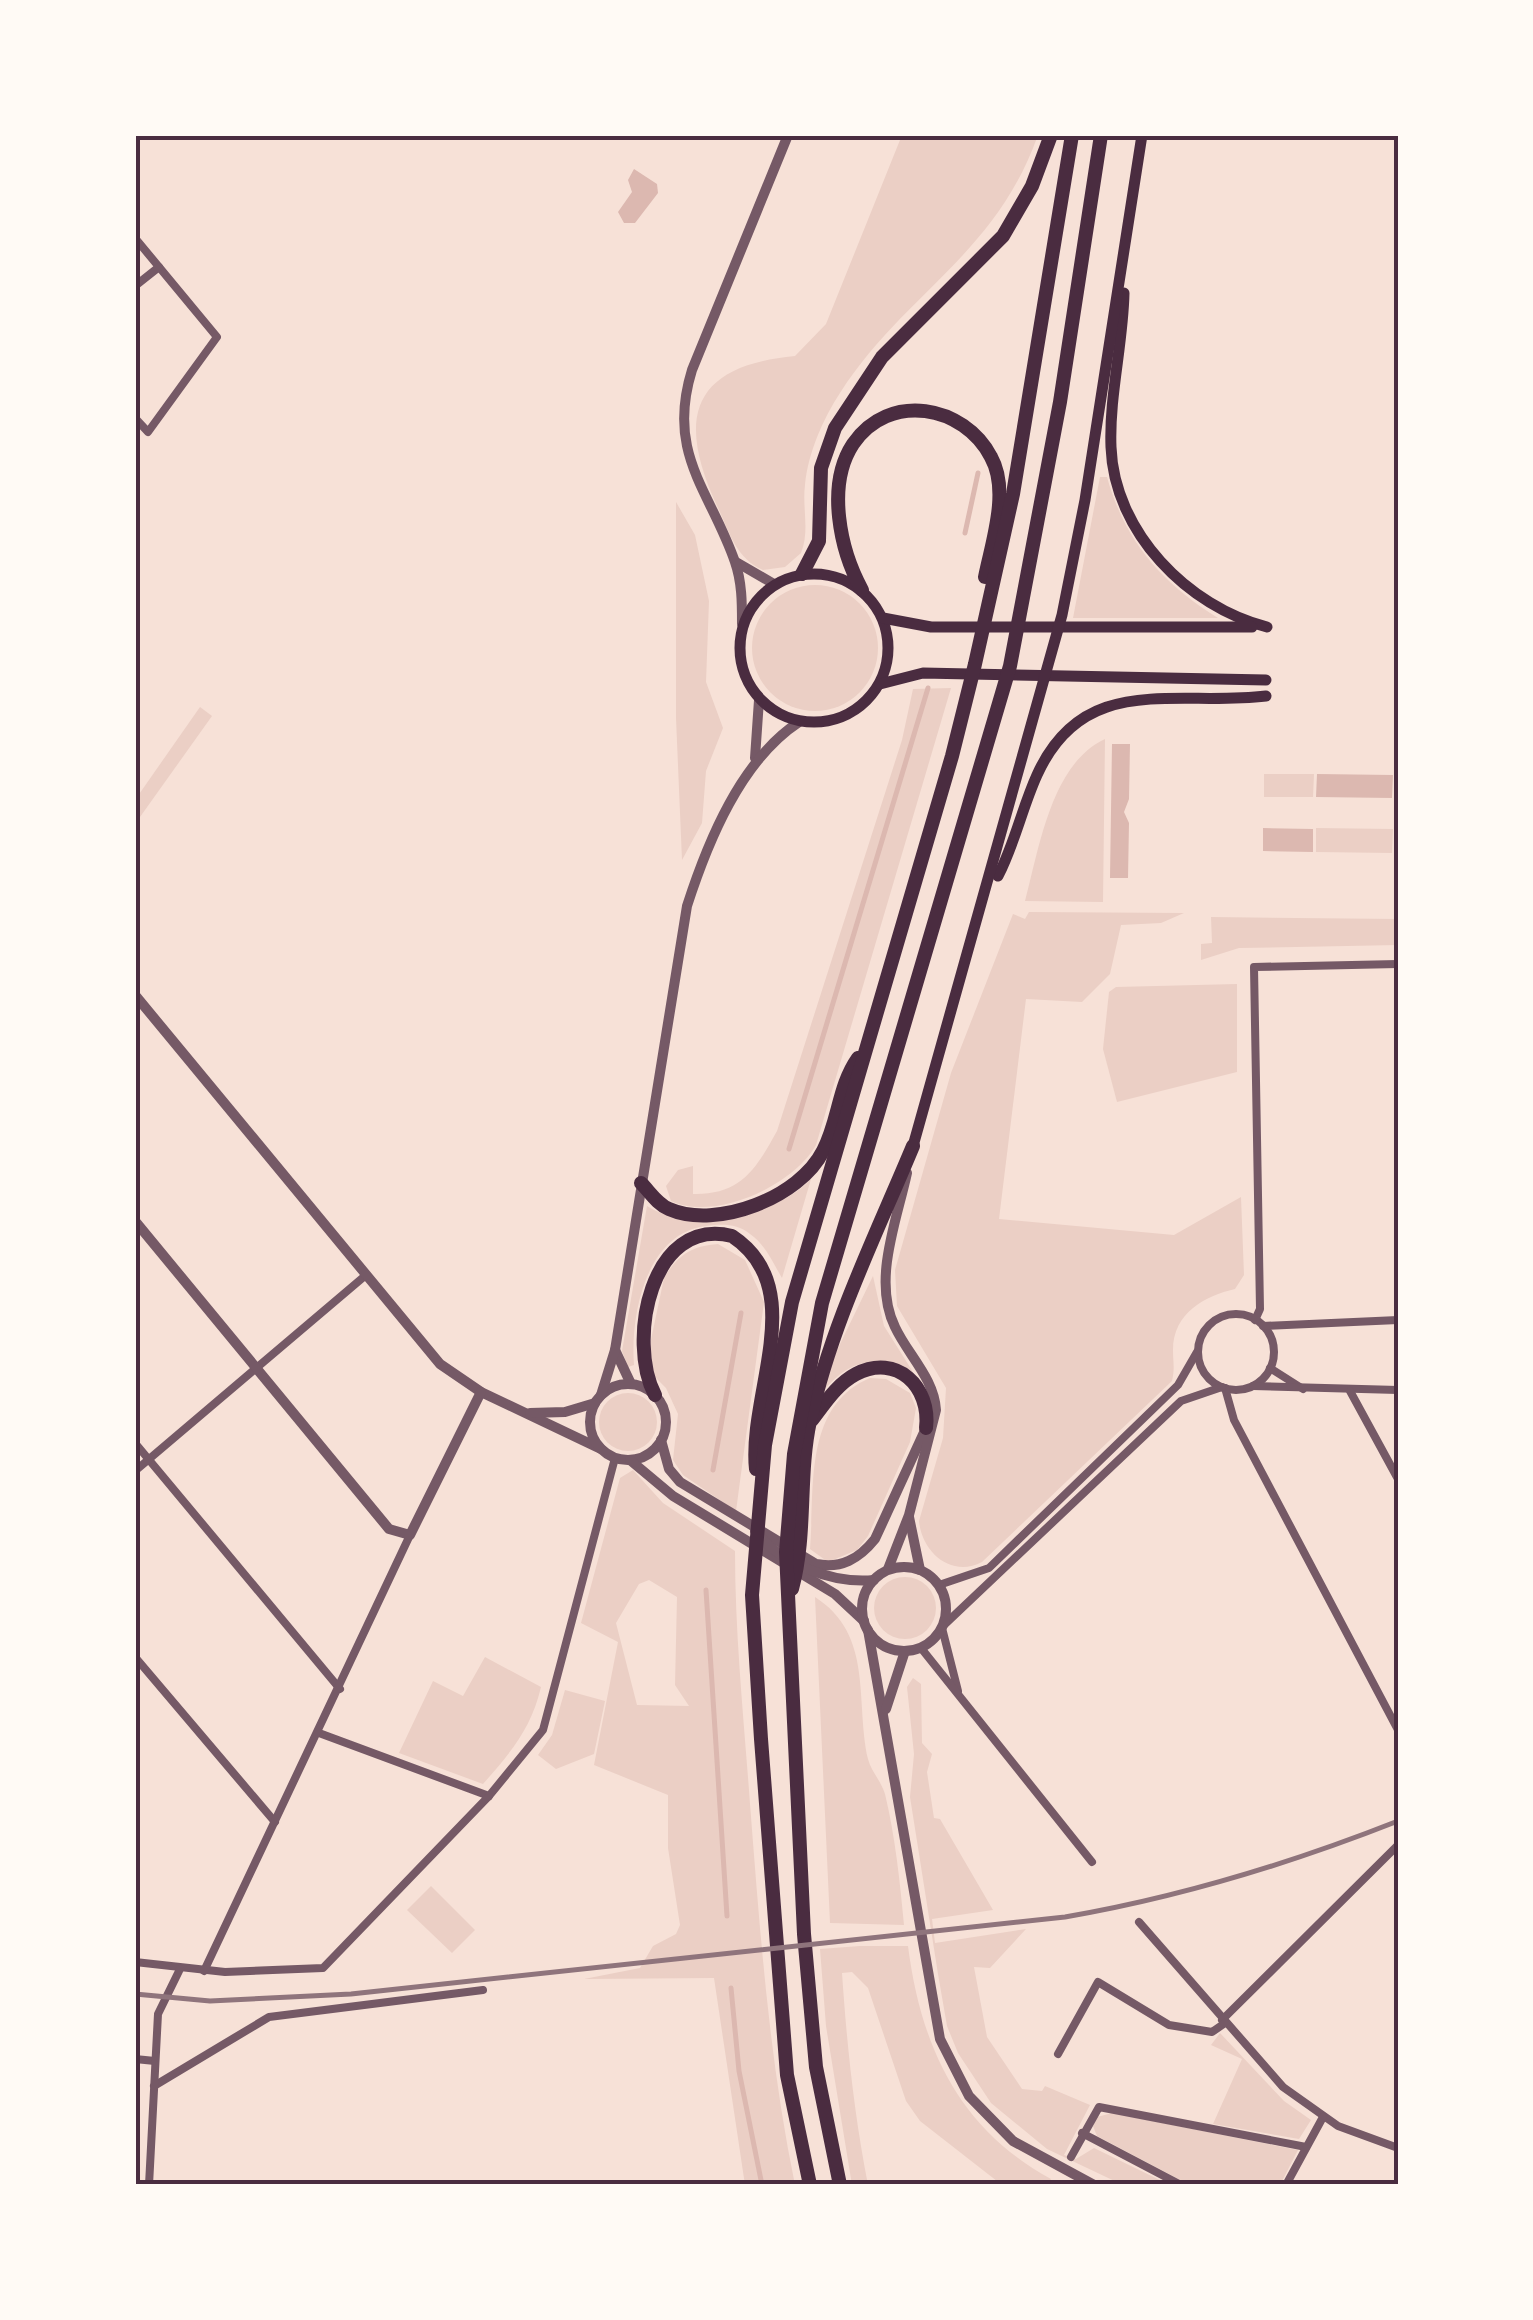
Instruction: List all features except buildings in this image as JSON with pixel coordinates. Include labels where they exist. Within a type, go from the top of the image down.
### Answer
[{"type":"highway","points":[[802,574],[819,541],[816,508],[820,468],[835,428],[882,357],[1003,236],[1032,186],[1051,135]]},
{"type":"highway","points":[[810,2185],[787,2075],[761,1739],[752,1595],[759,1499],[792,1302],[975,664],[1013,494],[1072,135]]},
{"type":"highway","points":[[840,2185],[816,2067],[805,1953],[786,1552],[794,1454],[822,1303],[1010,666],[1060,402],[1101,135]]},
{"type":"highway","points":[[862,590],[844,558],[838,490],[853,444],[882,416],[917,408],[961,420],[992,458],[999,497],[975,664]]},
{"type":"highway","points":[[641,1183],[669,1209],[702,1215],[768,1199],[802,1179],[824,1151],[847,1072],[867,1045]]},
{"type":"highway","points":[[789,1600],[801,1554],[809,1425],[823,1368],[913,1146]]},
{"type":"highway","points":[[655,1395],[641,1354],[657,1276],[666,1256],[691,1237],[732,1236],[761,1262],[775,1302],[753,1442],[759,1499]]},
{"type":"highway","points":[[809,1425],[834,1391],[871,1368],[893,1370],[913,1380],[925,1396],[926,1428]]},
{"type":"main road","points":[[913,1146],[985,902],[1062,614],[1142,135]]},
{"type":"main road","points":[[883,618],[912,626],[1267,627],[1211,604],[1179,581],[1148,545],[1125,504],[1110,445],[1125,249]]},
{"type":"main road","points":[[802,574],[834,575],[862,590],[883,618],[889,651],[880,684],[860,708],[831,722],[799,722],[778,714],[760,700],[740,664],[742,624],[754,601],[774,584],[802,574]]},
{"type":"main road","points":[[880,684],[901,676],[1266,680]]},
{"type":"main road","points":[[985,902],[1014,844],[1045,760],[1086,715],[1144,698],[1266,696]]},
{"type":"street","points":[[742,624],[735,561],[692,474],[684,406],[692,370],[788,135]]},
{"type":"street","points":[[135,238],[217,337],[148,432],[135,418]]},
{"type":"street","points":[[135,286],[159,267]]},
{"type":"street","points":[[735,561],[774,584]]},
{"type":"street","points":[[755,760],[760,700]]},
{"type":"street","points":[[601,1449],[590,1427],[614,1350],[687,906],[706,856],[755,760],[775,738],[799,722]]},
{"type":"street","points":[[1252,1386],[1270,1368],[1272,1343],[1259,1323],[1254,967],[1398,964]]},
{"type":"street","points":[[135,995],[440,1364],[481,1392],[615,1458],[642,1458],[662,1440]]},
{"type":"street","points":[[913,1146],[886,1270],[885,1295],[893,1325],[936,1396],[932,1434],[909,1515],[888,1570],[874,1580],[863,1599],[923,1963],[940,2039],[970,2096],[1012,2142],[1094,2185]]},
{"type":"street","points":[[135,1221],[389,1528],[410,1534]]},
{"type":"street","points":[[135,1470],[366,1275]]},
{"type":"street","points":[[939,1585],[989,1568],[1178,1385],[1213,1321],[1236,1314],[1259,1323],[1398,1320]]},
{"type":"street","points":[[614,1350],[632,1384],[655,1395],[666,1417],[662,1440],[669,1469],[680,1482],[815,1572],[884,1646],[905,1651],[920,1648],[1181,1401],[1224,1388],[1252,1386],[1307,1391],[1398,1390]]},
{"type":"street","points":[[1198,1352],[1206,1376],[1224,1388],[1234,1420],[1398,1730]]},
{"type":"street","points":[[1270,1368],[1307,1391]]},
{"type":"street","points":[[524,1413],[565,1412],[632,1384]]},
{"type":"street","points":[[204,1971],[481,1392]]},
{"type":"street","points":[[1350,1392],[1398,1479]]},
{"type":"street","points":[[924,1459],[926,1428]]},
{"type":"street","points":[[815,1572],[864,1554],[875,1540],[926,1428]]},
{"type":"street","points":[[135,1443],[340,1689]]},
{"type":"street","points":[[135,1962],[204,1971],[324,1968],[489,1796],[543,1730],[615,1458]]},
{"type":"street","points":[[630,1460],[673,1496],[728,1531],[831,1578],[874,1580]]},
{"type":"street","points":[[909,1515],[920,1570]]},
{"type":"street","points":[[888,1570],[920,1570],[939,1585],[946,1608],[943,1627],[960,1695]]},
{"type":"street","points":[[920,1648],[1092,1862]]},
{"type":"street","points":[[885,1715],[905,1651]]},
{"type":"street","points":[[135,1658],[275,1822]]},
{"type":"street","points":[[319,1733],[489,1796]]},
{"type":"street","points":[[1058,2054],[1098,1982],[1169,2025],[1212,2032],[1398,1845]]},
{"type":"street","points":[[1139,1922],[1283,2087],[1323,2117],[1398,2148]]},
{"type":"street","points":[[149,2185],[158,2014],[180,1969]]},
{"type":"street","points":[[154,2086],[269,2017],[484,1990]]},
{"type":"street","points":[[135,2059],[155,2060]]},
{"type":"street","points":[[1071,2157],[1099,2108],[1306,2147]]},
{"type":"street","points":[[1286,2185],[1323,2117]]},
{"type":"street","points":[[1082,2133],[1181,2185]]},
{"type":"shaded area","points":[[902,135],[1038,135],[1020,177],[998,212],[865,358],[840,393],[822,425],[809,461],[801,553],[785,567],[763,570],[735,545],[706,479],[696,425],[701,404],[712,386],[732,372],[759,362],[795,356],[826,324]]},
{"type":"shaded area","points":[[634,169],[657,184],[658,193],[635,223],[624,223],[618,212],[632,192],[628,180]]},
{"type":"shaded area","points":[[1100,477],[1107,477],[1124,522],[1148,559],[1180,590],[1218,618],[1073,618]]},
{"type":"shaded area","points":[[676,502],[695,535],[709,601],[706,682],[723,728],[706,771],[702,823],[682,860],[676,718]]},
{"type":"shaded area","points":[[815,585],[839,590],[859,604],[873,624],[878,648],[873,672],[859,692],[839,706],[815,711],[791,706],[771,692],[757,672],[752,648],[757,624],[771,604],[791,590]]},
{"type":"shaded area","points":[[951,688],[816,1145],[790,1174],[752,1196],[709,1207],[671,1201],[666,1186],[678,1170],[693,1166],[693,1194],[723,1190],[754,1168],[777,1131],[902,740],[913,689]]},
{"type":"shaded area","points":[[200,707],[212,716],[135,824],[135,800]]},
{"type":"shaded area","points":[[1105,739],[1103,902],[1025,901],[1042,833],[1060,788],[1087,751]]},
{"type":"shaded area","points":[[1112,744],[1130,744],[1129,799],[1124,812],[1129,823],[1128,878],[1110,878]]},
{"type":"shaded area","points":[[1264,774],[1314,774],[1313,797],[1264,797]]},
{"type":"shaded area","points":[[1317,774],[1393,775],[1392,798],[1316,797]]},
{"type":"shaded area","points":[[1263,828],[1313,829],[1313,852],[1263,851]]},
{"type":"shaded area","points":[[1316,828],[1393,829],[1392,853],[1316,852]]},
{"type":"shaded area","points":[[1029,912],[1184,913],[1161,923],[1121,925],[1110,974],[1082,1002],[1026,999],[999,1219],[1174,1235],[1241,1197],[1244,1275],[1235,1289],[1202,1302],[1178,1326],[1172,1381],[982,1562],[960,1567],[940,1560],[921,1533],[919,1521],[943,1438],[946,1388],[897,1306],[895,1270],[951,1073],[1013,914],[1025,919]]},
{"type":"shaded area","points":[[1211,917],[1398,919],[1398,945],[1239,948],[1201,960],[1201,944],[1212,943]]},
{"type":"shaded area","points":[[1237,984],[1237,1072],[1117,1102],[1103,1049],[1109,992],[1116,987]]},
{"type":"shaded area","points":[[811,1179],[782,1278],[760,1243],[734,1226],[706,1226],[686,1232],[669,1244],[646,1279],[635,1323],[634,1365],[628,1367],[622,1351],[647,1206],[686,1219],[732,1217],[777,1203]]},
{"type":"shaded area","points":[[718,1244],[745,1260],[764,1302],[736,1511],[683,1475],[673,1460],[678,1414],[666,1388],[652,1374],[648,1354],[664,1278],[686,1253]]},
{"type":"shaded area","points":[[873,1276],[884,1326],[913,1372],[887,1362],[863,1363],[841,1373],[822,1393],[825,1375]]},
{"type":"shaded area","points":[[870,1378],[886,1379],[910,1393],[916,1408],[910,1442],[868,1536],[857,1550],[828,1562],[810,1549],[817,1452],[833,1408],[848,1391]]},
{"type":"shaded area","points":[[628,1393],[649,1401],[657,1422],[649,1443],[628,1451],[607,1443],[599,1422],[607,1401]]},
{"type":"shaded area","points":[[633,1470],[663,1503],[735,1551],[740,1678],[762,1948],[778,2090],[795,2185],[745,2185],[714,1978],[584,1979],[640,1968],[653,1946],[676,1934],[680,1925],[668,1848],[668,1795],[594,1765],[618,1642],[581,1623],[620,1478]],"holes":[[[649,1580],[677,1597],[675,1685],[689,1706],[637,1705],[616,1623],[639,1584]]]},
{"type":"shaded area","points":[[905,1577],[927,1586],[936,1608],[927,1630],[905,1639],[883,1630],[874,1608],[883,1586]]},
{"type":"shaded area","points":[[815,1597],[834,1612],[854,1649],[864,1737],[871,1768],[889,1810],[904,1925],[830,1923]]},
{"type":"shaded area","points":[[485,1657],[541,1687],[519,1739],[483,1784],[399,1753],[433,1681],[463,1696]]},
{"type":"shaded area","points":[[913,1678],[921,1684],[922,1743],[932,1754],[927,1772],[934,1818],[940,1819],[993,1910],[932,1919],[935,1943],[1026,1929],[990,1968],[974,1967],[987,2037],[1022,2089],[1042,2091],[1045,2086],[1090,2105],[1064,2155],[1076,2159],[1094,2148],[1170,2185],[1123,2185],[1047,2149],[991,2103],[958,2053],[947,2026],[910,1797],[914,1754],[907,1687]]},
{"type":"shaded area","points":[[565,1690],[605,1701],[594,1754],[556,1769],[538,1755],[552,1735]]},
{"type":"shaded area","points":[[431,1886],[475,1930],[452,1953],[407,1910]]},
{"type":"shaded area","points":[[908,1946],[923,2018],[950,2082],[992,2136],[1051,2179],[1048,2185],[1002,2185],[920,2121],[906,2101],[868,1988],[852,1972],[842,1973],[844,2000],[868,2185],[852,2185],[826,2026],[820,1949]]},
{"type":"shaded area","points":[[1220,2033],[1284,2101],[1311,2120],[1299,2139],[1213,2124],[1242,2059],[1211,2045]]},
{"type":"shaded area","points":[[1112,2113],[1298,2150],[1280,2185],[1190,2185],[1097,2136],[1093,2126],[1097,2117]]},
{"type":"waterway","points":[[965,533],[978,473]]},
{"type":"waterway","points":[[789,1149],[928,688]]},
{"type":"waterway","points":[[713,1470],[741,1313]]},
{"type":"waterway","points":[[706,1590],[727,1916]]},
{"type":"waterway","points":[[731,1988],[739,2071],[762,2185]]},
{"type":"railway","points":[[135,1994],[210,2001],[351,1994],[1065,1917],[1234,1878],[1398,1821]]}]
